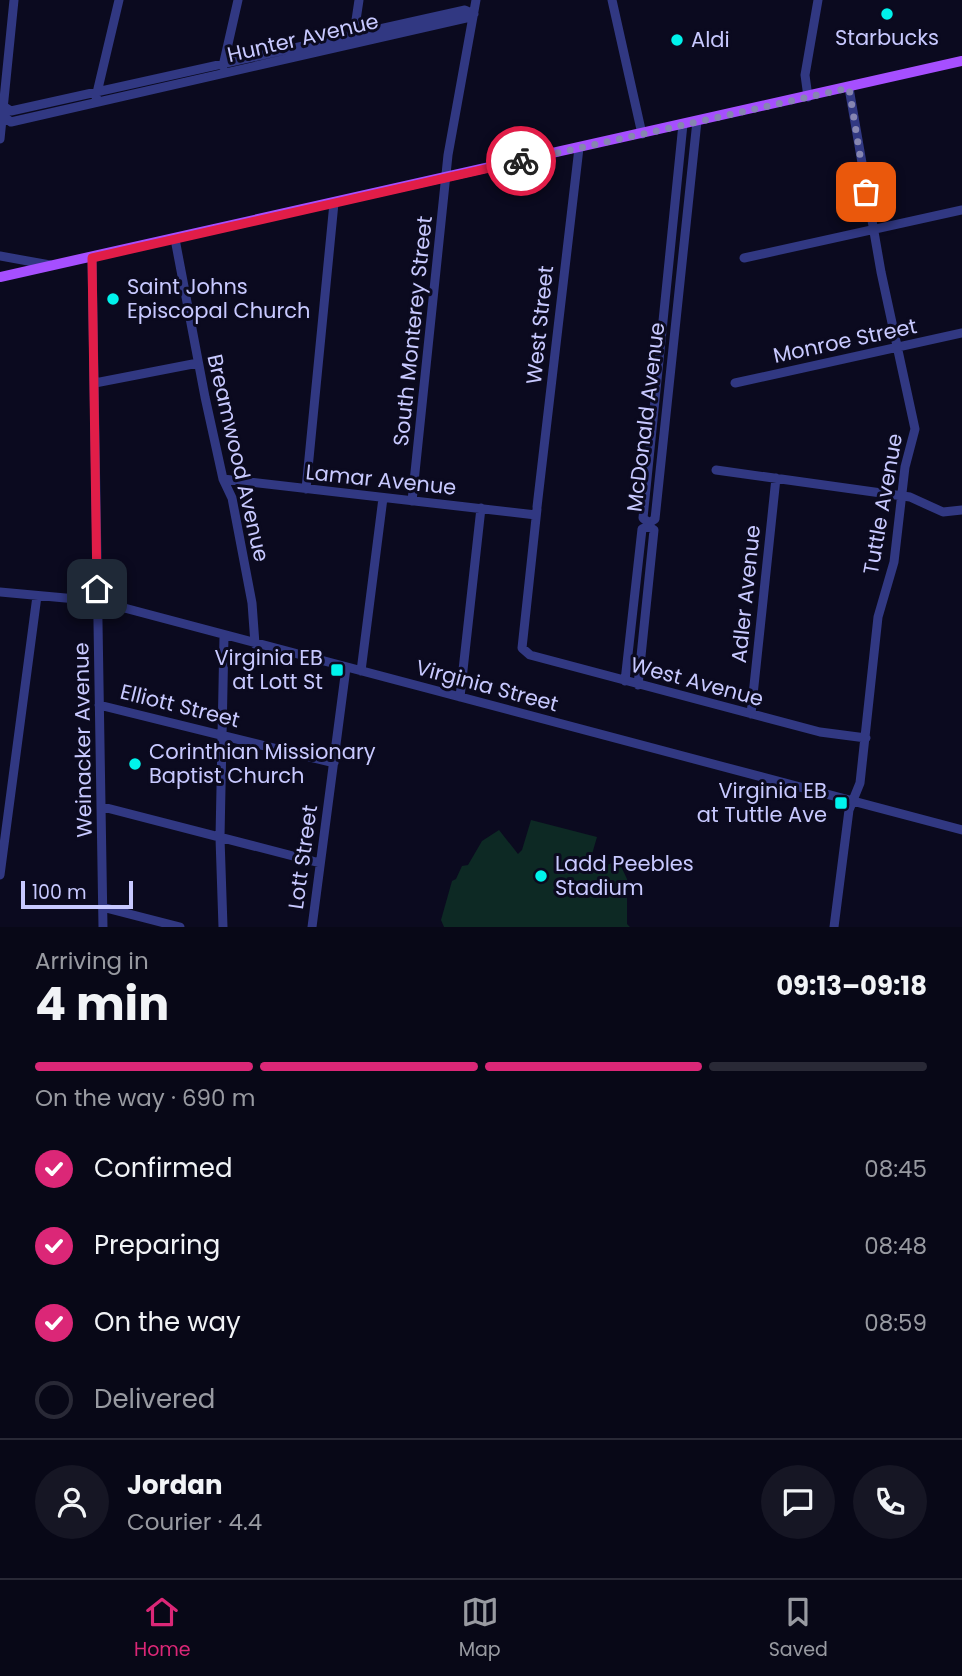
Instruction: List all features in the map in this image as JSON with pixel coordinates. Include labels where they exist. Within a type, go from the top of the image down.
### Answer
[{"type":"main road","points":[[0,277],[962,61]]},
{"type":"street","points":[[0,139],[14,0]]},
{"type":"street","points":[[96,98],[119,0]]},
{"type":"street","points":[[224,69],[238,0]]},
{"type":"street","points":[[353,40],[359,0]]},
{"type":"street","name":"South Monterey Street","points":[[412,501],[446,178],[476,0]]},
{"type":"street","points":[[612,0],[642,134]]},
{"type":"street","points":[[808,97],[805,75],[818,0]]},
{"type":"street","name":"Hunter Avenue","points":[[1,109],[11,111],[96,98],[353,40],[465,10],[472,13]]},
{"type":"street","name":"Tuttle Avenue","points":[[834,927],[849,810],[860,783],[878,617],[894,562],[901,496],[915,429],[873,229],[849,88]]},
{"type":"street","name":"McDonald Avenue","points":[[684,124],[643,518],[649,523],[655,519],[697,121]]},
{"type":"street","name":"West Street","points":[[522,648],[579,148]]},
{"type":"street","points":[[306,489],[334,203]]},
{"type":"street","points":[[744,257],[962,210]]},
{"type":"street","name":"Breamwood Avenue","points":[[175,239],[223,480],[234,511],[252,603],[255,644]]},
{"type":"street","points":[[0,256],[52,266]]},
{"type":"street","name":"Weinacker Avenue","points":[[92,258],[103,927]]},
{"type":"street","name":"Monroe Street","points":[[736,383],[962,334]]},
{"type":"street","points":[[95,383],[198,363]]},
{"type":"street","points":[[716,471],[901,496],[943,512],[962,510]]},
{"type":"street","name":"Adler Avenue","points":[[751,714],[776,478]]},
{"type":"street","name":"Lamar Avenue","points":[[223,480],[481,509],[536,510]]},
{"type":"street","points":[[360,671],[383,498]]},
{"type":"street","points":[[460,697],[481,509]]},
{"type":"street","name":"McDonald Avenue","points":[[625,681],[642,528],[648,526],[654,530],[638,685]]},
{"type":"street","name":"Virginia Street","points":[[0,592],[98,601],[962,830]]},
{"type":"street","points":[[0,875],[37,596]]},
{"type":"street","points":[[223,927],[220,838],[224,636]]},
{"type":"street","name":"West Avenue","points":[[522,648],[530,654],[638,685],[820,732],[866,738]]},
{"type":"street","name":"Lott Street","points":[[312,927],[346,668]]},
{"type":"street","name":"Elliott Street","points":[[99,705],[334,763]]},
{"type":"street","points":[[103,807],[320,863]]},
{"type":"street","points":[[103,907],[180,927]]},
{"type":"green space","name":"Ladd Peebles Stadium","points":[[531,820],[597,837],[588,868],[590,873],[618,860],[627,879],[627,924],[630,927],[444,927],[441,920],[452,881],[456,879],[462,866],[468,865],[482,841],[499,830],[518,854],[522,850]]},
{"type":"way so far","points":[[521,161],[849,88],[866,192]]},
{"type":"place","name":"Starbucks","points":[[887,14]]},
{"type":"place","name":"Aldi","points":[[677,40]]},
{"type":"place","name":"Saint Johns Episcopal Church","points":[[113,299]]},
{"type":"place","name":"Virginia EB at Lott St","points":[[337,670]]},
{"type":"place","name":"Corinthian Missionary Baptist Church","points":[[135,764]]},
{"type":"place","name":"Virginia EB at Tuttle Ave","points":[[841,803]]},
{"type":"place","name":"Ladd Peebles Stadium","points":[[541,876]]},
{"type":"route","points":[[97,589],[92,258],[521,161]]}]
